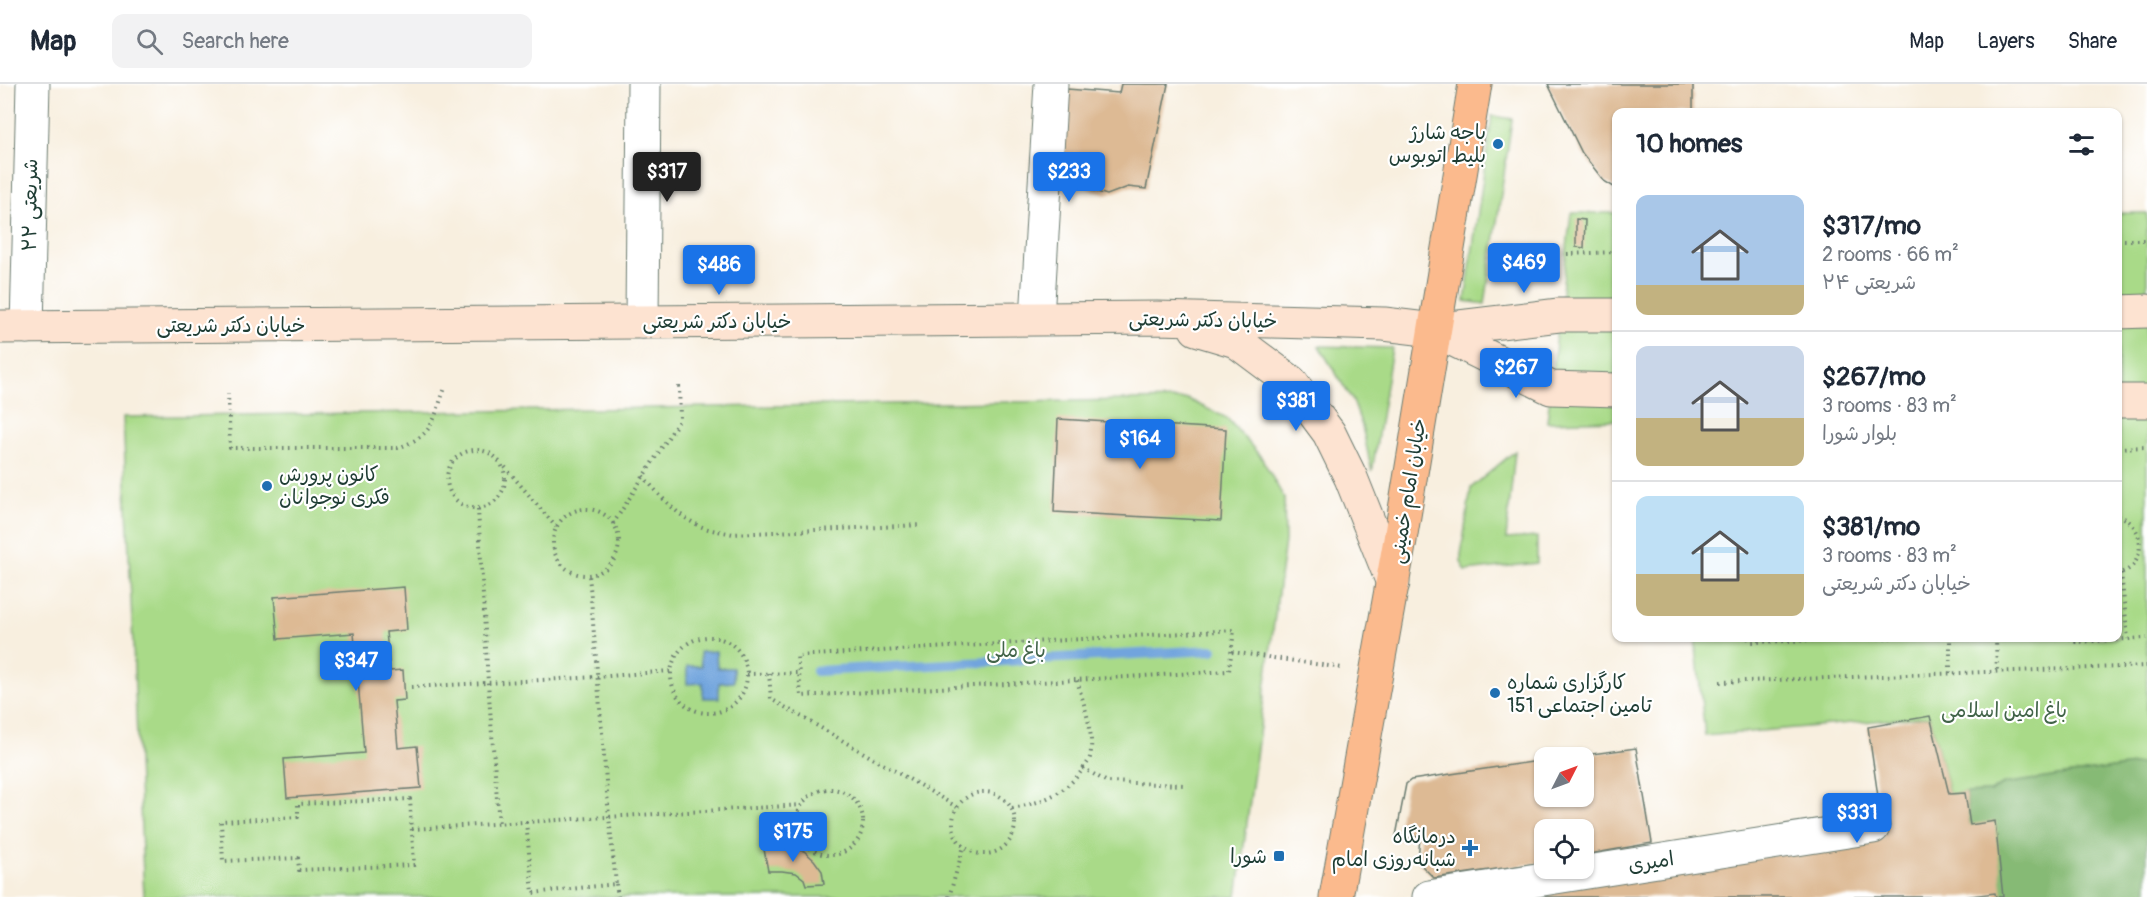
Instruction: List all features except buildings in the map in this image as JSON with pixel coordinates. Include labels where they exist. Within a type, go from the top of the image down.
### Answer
[{"type":"main road","name":"خیابان امام خمینی","points":[[1336,897],[1392,583],[1475,84]]},
{"type":"main road","points":[[2122,312],[2147,311]]},
{"type":"main road","points":[[1434,330],[1559,315],[1612,315]]},
{"type":"main road","name":"خیابان دکتر شریعتی","points":[[13,327],[1157,318],[1384,324],[1434,330]]},
{"type":"main road","points":[[1157,318],[1236,341],[1291,382],[1329,433],[1351,478],[1392,583]]},
{"type":"main road","points":[[1434,330],[1551,388],[1612,390]]},
{"type":"main road","points":[[2122,401],[2147,401]]},
{"type":"street","name":"شریعتی ۲۲","points":[[13,327],[33,84]]},
{"type":"street","points":[[642,322],[644,84]]},
{"type":"street","points":[[1036,318],[1051,84]]},
{"type":"street","name":"امیری","points":[[1429,897],[1873,827]]},
{"type":"path","points":[[2122,240],[2147,240]]},
{"type":"path","points":[[1567,254],[1612,252]]},
{"type":"path","points":[[613,524],[680,419],[679,384]]},
{"type":"path","points":[[228,393],[230,448],[398,448],[417,441],[428,431],[445,388]]},
{"type":"path","points":[[2122,448],[2147,447]]},
{"type":"path","points":[[502,464],[506,473],[506,483],[497,500],[488,506],[468,507],[452,496],[448,487],[449,467],[462,453],[480,449],[497,457],[556,527]]},
{"type":"path","points":[[643,476],[657,494],[683,517],[705,528],[733,534],[921,525]]},
{"type":"path","points":[[478,508],[499,824]]},
{"type":"path","points":[[595,510],[613,524],[618,534],[619,546],[608,566],[599,572],[579,574],[570,571],[556,556],[553,536],[556,527],[573,511],[595,510]]},
{"type":"path","points":[[2122,518],[2135,523],[2141,529],[2145,547],[2138,564],[2122,572]]},
{"type":"path","points":[[589,574],[609,817],[618,897]]},
{"type":"path","points":[[2122,592],[2127,639]]},
{"type":"path","points":[[1234,630],[1232,652],[1229,671],[801,696],[797,656],[1234,630]]},
{"type":"path","points":[[704,637],[717,637],[728,642],[738,651],[745,661],[747,674],[745,686],[736,702],[720,712],[708,714],[684,705],[676,695],[671,683],[670,671],[681,648],[691,641],[704,637]]},
{"type":"path","points":[[2122,639],[2147,638]]},
{"type":"path","points":[[1950,642],[1950,674]]},
{"type":"path","points":[[1996,642],[1997,673]]},
{"type":"path","points":[[1232,652],[1376,672]]},
{"type":"path","points":[[1720,682],[2147,666]]},
{"type":"path","points":[[411,687],[670,671]]},
{"type":"path","points":[[769,673],[771,699],[957,807]]},
{"type":"path","points":[[747,674],[799,673]]},
{"type":"path","points":[[1012,808],[1035,804],[1058,794],[1074,781],[1090,759],[1090,738],[1077,680]]},
{"type":"path","points":[[1083,768],[1107,782],[1185,785]]},
{"type":"path","points":[[412,830],[802,805],[809,797],[828,789],[838,790],[856,802],[861,811],[862,832],[850,849],[840,854],[828,855],[818,852],[801,838],[798,816],[802,805]]},
{"type":"path","points":[[988,791],[998,794],[1012,808],[1016,817],[1016,828],[1006,846],[988,854],[977,854],[964,846],[954,833],[952,823],[957,807],[967,796],[977,792],[988,791]]},
{"type":"path","points":[[410,799],[412,830],[414,865],[299,870],[298,858],[223,861],[221,821],[298,817],[298,804],[410,799]]},
{"type":"path","points":[[526,822],[533,893],[616,884]]},
{"type":"path","points":[[949,897],[964,846]]},
{"type":"green space","points":[[1492,116],[1512,119],[1485,304],[1465,301]]},
{"type":"green space","points":[[1571,213],[1612,213],[1612,420],[1547,422]]},
{"type":"green space","name":"باغ امین اسلامی","points":[[2122,213],[2147,213],[2147,763],[2004,784],[1990,792],[1949,794],[1930,716],[1705,736],[1695,642],[2122,642]]},
{"type":"green space","points":[[1319,346],[1392,348],[1372,472],[1362,426],[1353,401]]},
{"type":"green space","name":"باغ ملی","points":[[1187,399],[1227,418],[1261,457],[1284,498],[1285,541],[1237,897],[144,897],[123,417]]},
{"type":"green space","points":[[1515,451],[1506,539],[1537,537],[1537,563],[1466,571],[1461,562],[1461,555],[1471,488]]},
{"type":"green space","points":[[2147,763],[2147,897],[2003,897],[1970,825],[1965,793],[1990,792],[2004,784]]},
{"type":"water","points":[[716,651],[717,668],[733,668],[734,682],[719,683],[719,698],[703,698],[703,683],[687,684],[687,666],[701,666],[700,652]]},
{"type":"waterway","points":[[816,671],[1213,650]]},
{"type":"place","name":"باجه شارژ بلیط اتوبوس","points":[[1498,144]]},
{"type":"place","name":"کانون پرورش فکری نوجوانان","points":[[267,486]]},
{"type":"place","name":"کارگزاری شماره 151 تامین اجتماعی","points":[[1495,693]]},
{"type":"place","name":"درمانگاه شبانه‌روزی امام","points":[[1470,848]]},
{"type":"place","name":"شورا","points":[[1279,856]]}]
